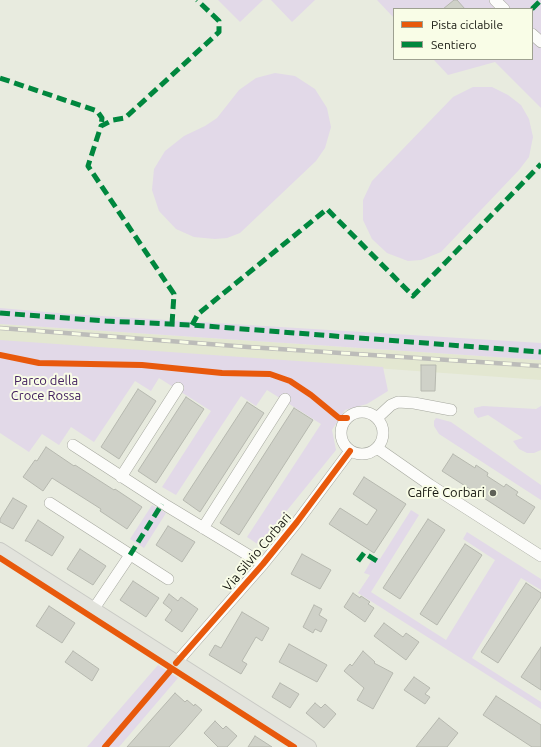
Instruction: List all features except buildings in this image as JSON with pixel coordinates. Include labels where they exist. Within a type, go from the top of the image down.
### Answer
[{"type":"main road","points":[[0,550],[309,747]]},
{"type":"street","points":[[495,0],[503,8]]},
{"type":"street","points":[[533,35],[541,42]]},
{"type":"street","points":[[121,477],[178,388]]},
{"type":"street","points":[[203,528],[285,399]]},
{"type":"street","points":[[377,418],[391,404],[398,402],[414,403],[450,410]]},
{"type":"street","points":[[365,412],[377,418],[383,429],[383,436],[377,448],[372,452],[361,454],[350,451],[346,447],[341,435],[343,423],[347,418],[352,414],[365,412]]},
{"type":"street","name":"Via Silvio Corbari","points":[[73,445],[167,506],[263,564]]},
{"type":"street","points":[[377,448],[430,485],[541,556]]},
{"type":"street","name":"Via Silvio Corbari","points":[[176,663],[263,564],[297,522],[350,451]]},
{"type":"street","points":[[50,503],[168,579]]},
{"type":"street","points":[[93,610],[130,555]]},
{"type":"shaded area","points":[[0,324],[541,360],[541,380],[0,341]]},
{"type":"green space","points":[[218,0],[263,0],[240,22]]},
{"type":"green space","points":[[271,0],[315,0],[292,22]]},
{"type":"green space","points":[[377,0],[541,0],[541,108],[495,62],[448,75],[434,60],[533,60],[533,8],[393,8],[393,17]]},
{"type":"green space","points":[[275,73],[295,76],[315,89],[327,108],[331,127],[325,148],[316,161],[240,233],[227,238],[215,239],[194,237],[176,229],[159,211],[152,190],[154,169],[165,151],[184,136],[205,126],[217,118],[239,90],[256,78]]},
{"type":"green space","points":[[473,87],[492,87],[508,95],[521,105],[529,119],[533,137],[529,157],[519,170],[441,252],[421,260],[408,261],[387,253],[372,239],[363,220],[363,200],[372,181],[453,97]]},
{"type":"green space","points":[[0,308],[69,314],[541,343],[541,360],[0,324]]},
{"type":"green space","name":"Parco della Croce Rossa","points":[[0,340],[383,367],[388,391],[367,404],[345,410],[332,430],[336,450],[259,545],[247,537],[321,424],[267,390],[256,406],[241,396],[176,495],[162,487],[211,411],[159,378],[151,391],[135,381],[94,442],[71,427],[59,445],[42,434],[29,452],[0,433]]},
{"type":"green space","points":[[483,406],[536,409],[541,406],[541,450],[534,453],[527,453],[519,449],[513,441],[523,438],[488,415],[478,418],[474,413],[474,408]]},
{"type":"green space","points":[[436,418],[451,422],[541,485],[541,500],[439,434],[434,426],[434,421]]},
{"type":"green space","points":[[152,505],[166,513],[144,548],[130,539]]},
{"type":"green space","points":[[411,510],[419,515],[371,592],[446,640],[495,560],[463,539],[467,532],[541,579],[541,590],[521,578],[472,658],[541,702],[541,709],[358,593],[370,575],[364,573],[374,556],[380,559]]},
{"type":"green space","points":[[158,665],[178,678],[119,747],[87,747]]},
{"type":"railway","points":[[0,328],[248,347],[541,366]]},
{"type":"marked path","points":[[172,324],[174,294],[88,166],[101,126],[113,120],[125,118],[219,32],[219,21],[197,0]]},
{"type":"marked path","points":[[533,8],[541,0]]},
{"type":"marked path","points":[[0,78],[97,111],[102,118],[101,126]]},
{"type":"marked path","points":[[192,325],[198,314],[327,209],[413,296],[541,164]]},
{"type":"marked path","points":[[0,313],[106,321],[192,325],[541,352]]},
{"type":"marked path","points":[[130,555],[162,504]]},
{"type":"marked path","points":[[358,561],[364,553],[380,563]]},
{"type":"cycle path","points":[[0,355],[39,363],[142,365],[222,373],[270,374],[290,381],[311,395],[339,418],[347,418]]},
{"type":"cycle path","points":[[176,663],[263,564],[297,522],[350,451]]},
{"type":"cycle path","points":[[0,558],[294,747]]},
{"type":"cycle path","points":[[105,747],[170,671]]},
{"type":"place","name":"Caffè Corbari","points":[[493,493]]}]
